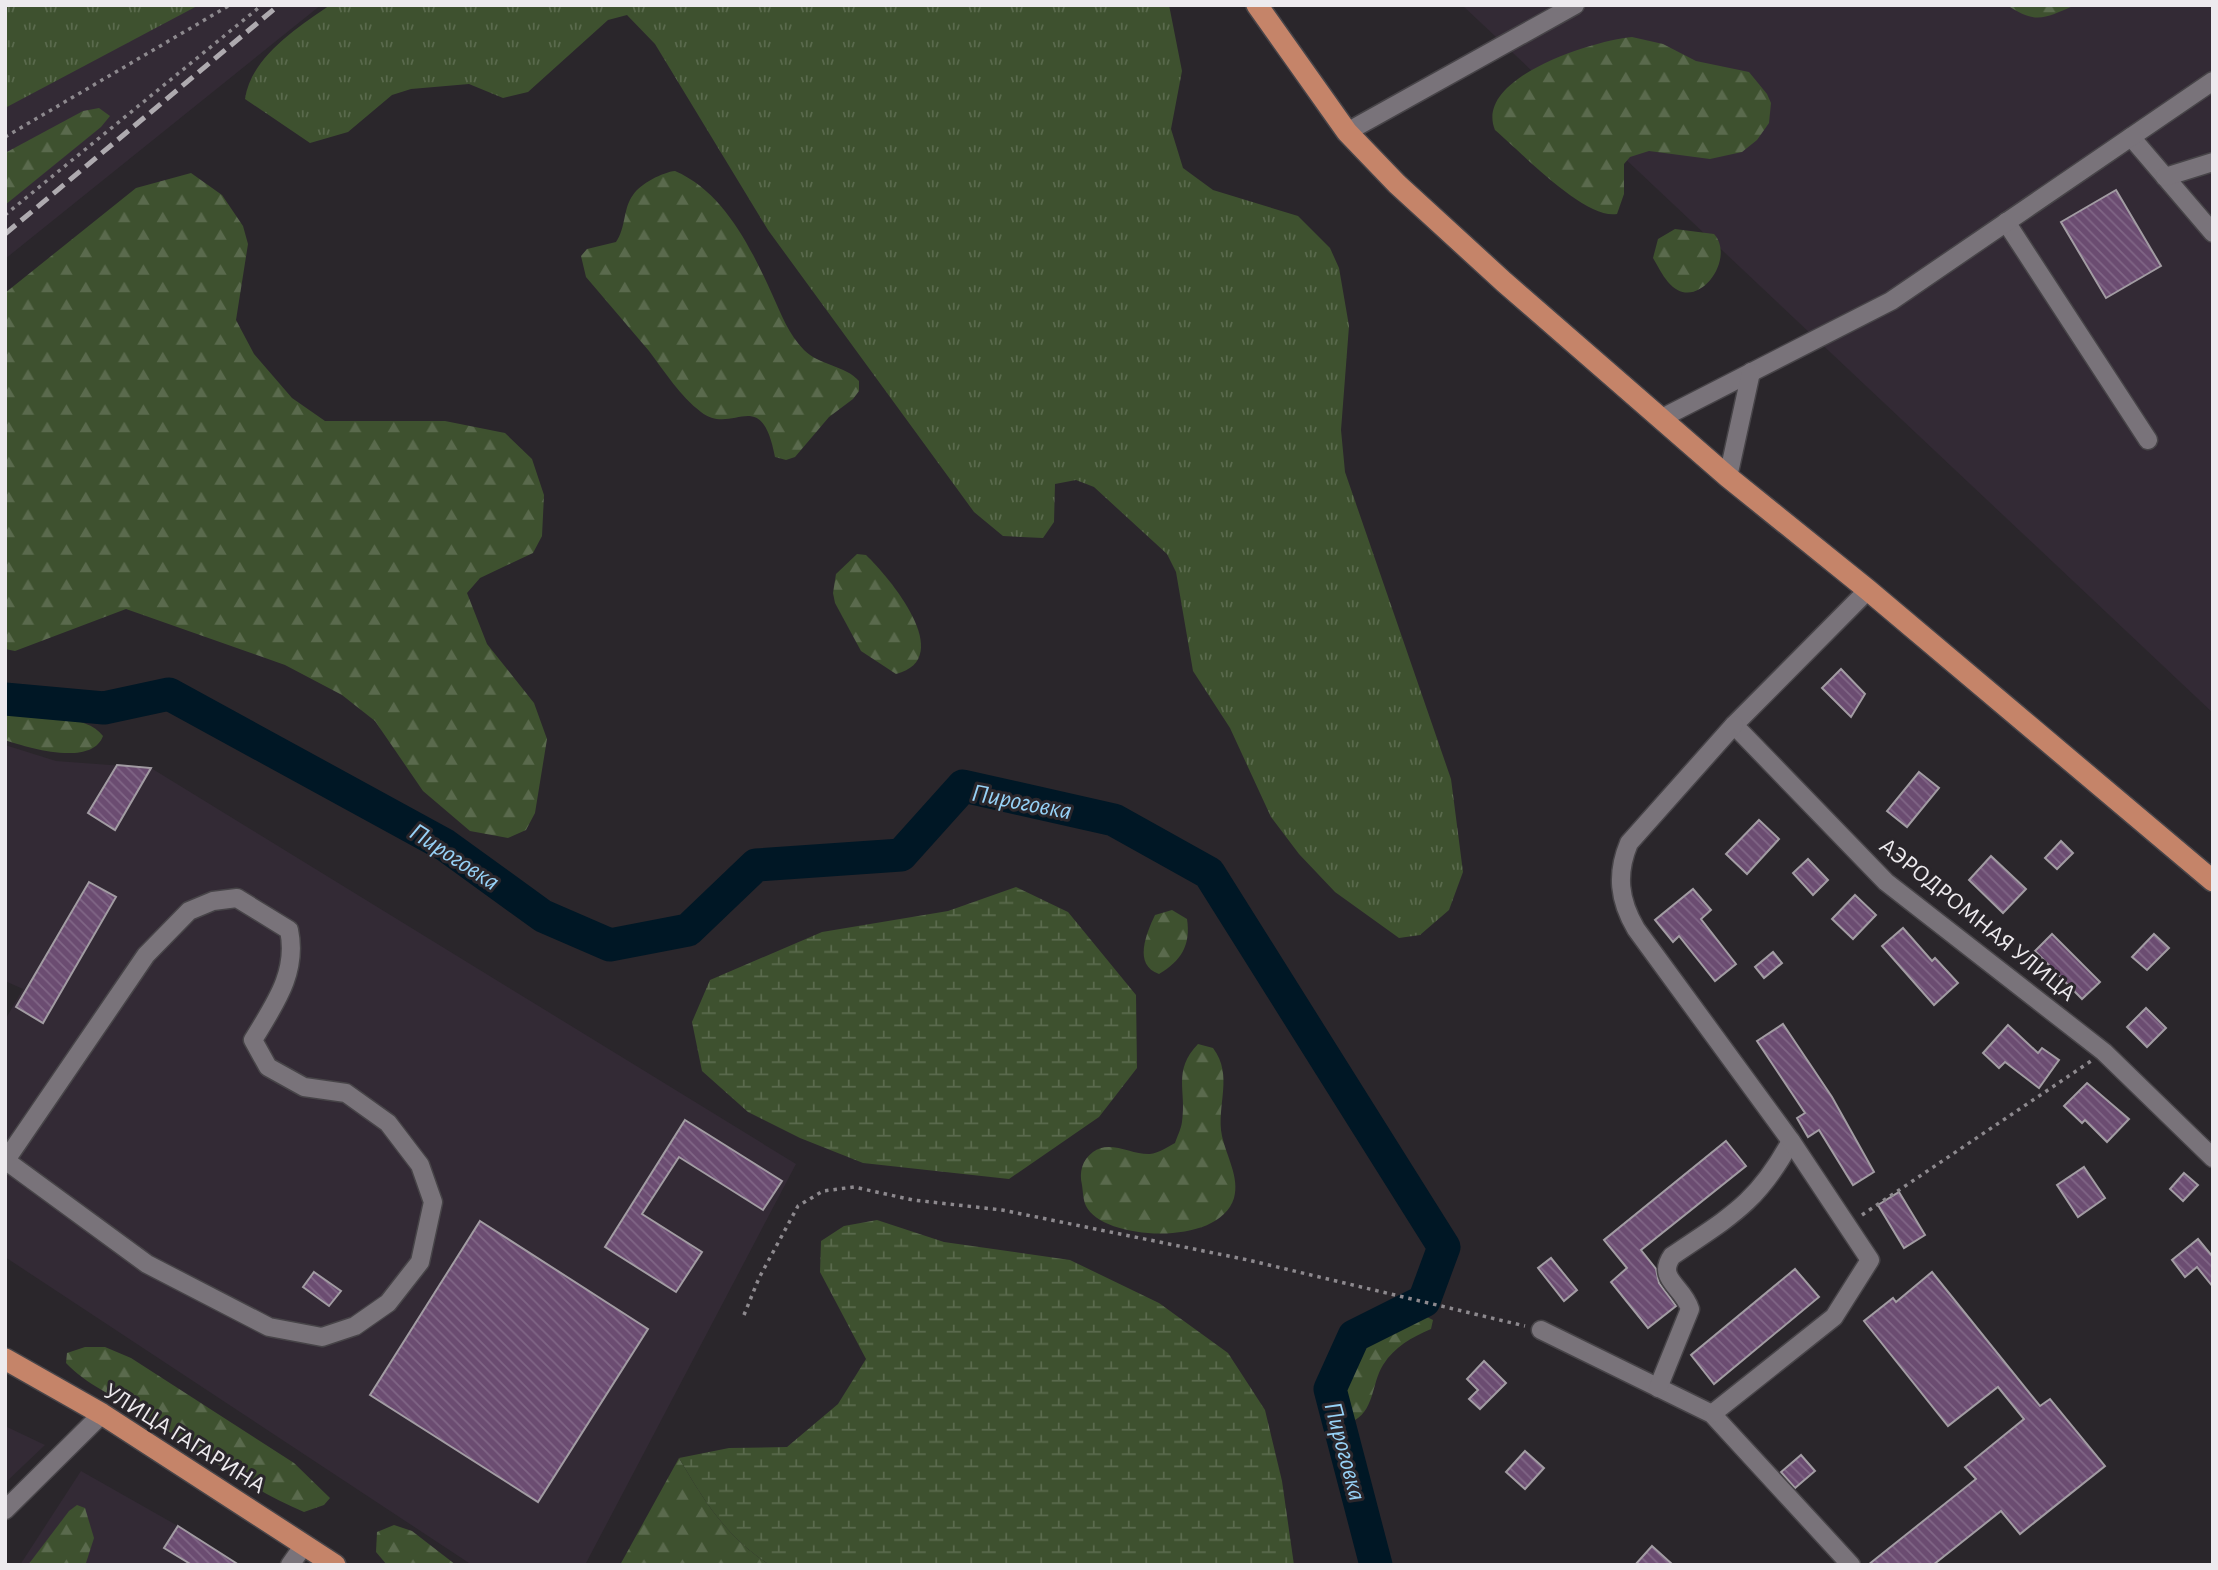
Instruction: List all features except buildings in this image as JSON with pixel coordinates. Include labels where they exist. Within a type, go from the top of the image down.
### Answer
[{"type":"main road","points":[[1257,5],[1347,132],[1397,184],[1494,273],[1728,477],[2209,871]]},
{"type":"main road","name":"УЛИЦА ГАГАРИНА","points":[[5,1359],[102,1414],[335,1565]]},
{"type":"street","points":[[1347,132],[1575,5]]},
{"type":"street","points":[[1660,419],[1891,301],[2213,81]]},
{"type":"street","points":[[2131,137],[2213,233]]},
{"type":"street","points":[[2165,177],[2213,162]]},
{"type":"street","points":[[2006,222],[2148,440]]},
{"type":"street","points":[[1728,477],[1751,372]]},
{"type":"street","points":[[1712,1414],[1834,1317],[1870,1260],[1791,1142],[1636,929],[1622,896],[1622,859],[1629,843],[1734,725],[1868,590]]},
{"type":"street","name":"АЭРОДРОМНАЯ УЛИЦА","points":[[1734,725],[1886,882],[2105,1052],[2213,1158]]},
{"type":"street","points":[[237,898],[289,930],[293,950],[287,980],[253,1040],[268,1068],[304,1087],[346,1093],[388,1123],[420,1165],[433,1202],[420,1262],[388,1303],[355,1326],[322,1337],[269,1327],[147,1264],[6,1160],[146,955],[189,911],[213,901],[237,898]]},
{"type":"street","points":[[1658,1388],[1690,1309],[1688,1302],[1667,1274],[1667,1263],[1672,1256],[1756,1195],[1774,1172],[1791,1142]]},
{"type":"street","points":[[1541,1330],[1712,1414],[1851,1565]]},
{"type":"street","points":[[5,1510],[102,1414]]},
{"type":"street","points":[[290,1565],[304,1545]]},
{"type":"path","points":[[5,137],[230,5]]},
{"type":"path","points":[[5,215],[262,5]]},
{"type":"path","points":[[1845,1226],[2105,1052]]},
{"type":"path","points":[[744,1315],[759,1279],[798,1206],[823,1191],[854,1187],[913,1200],[1015,1213],[1248,1260],[1405,1298],[1456,1307],[1541,1330]]},
{"type":"shaded area","points":[[5,5],[321,5],[5,259]]},
{"type":"shaded area","points":[[1462,5],[2213,5],[2213,713]]},
{"type":"shaded area","points":[[5,745],[56,761],[151,768],[796,1164],[585,1565],[472,1565],[5,1257],[5,1020],[23,989],[5,981]]},
{"type":"shaded area","points":[[5,1426],[45,1445],[5,1483]]},
{"type":"shaded area","points":[[81,1471],[178,1526],[237,1565],[20,1565]]},
{"type":"green space","points":[[5,5],[199,5],[5,108]]},
{"type":"green space","points":[[330,5],[1169,5],[1182,71],[1171,129],[1183,168],[1213,190],[1298,216],[1330,248],[1339,268],[1349,326],[1341,430],[1345,472],[1451,779],[1463,872],[1449,910],[1420,935],[1399,938],[1335,892],[1299,854],[1271,817],[1230,728],[1193,671],[1176,572],[1167,554],[1094,487],[1076,480],[1055,484],[1054,522],[1043,538],[1003,536],[974,512],[768,230],[655,44],[627,15],[608,20],[528,92],[503,98],[469,84],[411,89],[392,95],[348,132],[310,143],[245,99],[256,70],[266,57],[290,34]]},
{"type":"green space","points":[[2007,5],[2076,5],[2048,16],[2034,17]]},
{"type":"green space","points":[[1632,37],[1663,44],[1696,61],[1749,72],[1771,103],[1769,123],[1757,140],[1742,152],[1710,159],[1649,151],[1630,157],[1624,164],[1624,194],[1617,214],[1604,213],[1571,196],[1495,130],[1493,111],[1502,94],[1519,78],[1542,65],[1592,45]]},
{"type":"green space","points":[[99,108],[110,116],[101,127],[5,205],[5,153],[83,111]]},
{"type":"green space","points":[[675,171],[708,193],[734,223],[755,258],[786,324],[804,350],[859,381],[859,391],[853,399],[829,417],[795,457],[786,460],[775,457],[769,435],[762,422],[754,417],[713,418],[693,406],[586,277],[581,256],[587,249],[616,242],[630,200],[636,191],[652,179]]},
{"type":"green space","points":[[191,173],[222,195],[243,226],[248,244],[236,320],[254,354],[292,398],[325,421],[445,421],[505,433],[532,459],[544,495],[542,536],[533,553],[480,578],[467,593],[487,644],[534,703],[547,739],[535,813],[526,830],[508,838],[470,831],[423,791],[375,721],[342,695],[285,665],[126,609],[15,651],[5,649],[5,293],[136,188]]},
{"type":"green space","points":[[1675,229],[1714,234],[1720,245],[1717,269],[1710,280],[1701,288],[1690,292],[1679,291],[1668,282],[1653,258],[1658,239]]},
{"type":"green space","points":[[857,554],[866,555],[889,580],[902,598],[920,635],[921,652],[913,665],[896,674],[861,651],[835,603],[833,593],[836,574]]},
{"type":"green space","points":[[5,712],[43,715],[85,723],[103,736],[97,745],[86,751],[73,753],[28,747],[5,740]]},
{"type":"green space","points":[[1016,887],[1068,912],[1136,995],[1137,1068],[1099,1117],[1009,1179],[863,1163],[800,1138],[748,1112],[702,1071],[692,1022],[710,980],[822,932],[948,911]]},
{"type":"green space","points":[[1172,910],[1187,919],[1186,944],[1179,958],[1159,974],[1146,964],[1145,940],[1155,915]]},
{"type":"green space","points":[[1198,1044],[1213,1048],[1222,1069],[1222,1136],[1234,1175],[1234,1198],[1224,1214],[1207,1225],[1185,1231],[1160,1234],[1136,1232],[1114,1226],[1096,1217],[1084,1201],[1081,1175],[1084,1163],[1089,1155],[1099,1148],[1113,1147],[1150,1154],[1175,1143],[1182,1122],[1185,1063]]},
{"type":"green space","points":[[877,1220],[944,1242],[1070,1260],[1159,1303],[1228,1353],[1265,1410],[1282,1481],[1294,1565],[770,1565],[741,1543],[718,1518],[679,1458],[729,1448],[787,1447],[838,1404],[866,1359],[820,1272],[821,1241],[844,1226]]},
{"type":"green space","points":[[1425,1316],[1433,1320],[1431,1329],[1404,1343],[1388,1358],[1379,1372],[1369,1405],[1351,1422],[1345,1407],[1344,1393],[1347,1378],[1363,1352],[1398,1323]]},
{"type":"green space","points":[[85,1347],[105,1347],[131,1358],[294,1463],[330,1498],[324,1505],[304,1512],[261,1491],[74,1371],[66,1363],[67,1353]]},
{"type":"green space","points":[[679,1458],[707,1504],[729,1531],[770,1565],[620,1565]]},
{"type":"green space","points":[[77,1505],[85,1508],[94,1538],[86,1563],[28,1565],[69,1511]]},
{"type":"green space","points":[[394,1525],[412,1531],[456,1565],[387,1565],[376,1552],[377,1532]]},
{"type":"waterway","name":"Пироговка","points":[[5,699],[104,708],[169,694],[445,845],[543,916],[610,945],[688,930],[756,865],[901,855],[963,786],[1114,820],[1209,873],[1444,1247],[1424,1301],[1354,1336],[1330,1389],[1376,1565]]},
{"type":"railway","points":[[5,234],[279,5]]}]
